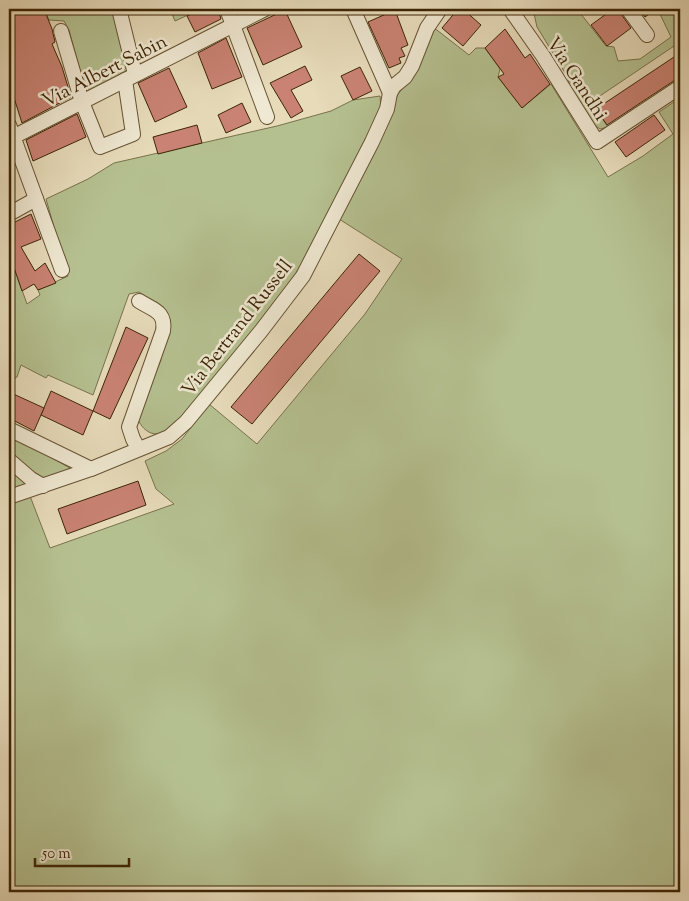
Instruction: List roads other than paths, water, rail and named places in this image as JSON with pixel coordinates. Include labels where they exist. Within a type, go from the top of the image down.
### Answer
[{"type":"street","points":[[61,31],[82,102],[100,147],[133,134],[130,77],[119,9]]},
{"type":"street","points":[[227,9],[267,117]]},
{"type":"street","name":"Via Albert Sabin","points":[[11,131],[82,102],[265,9]]},
{"type":"street","points":[[353,9],[390,93]]},
{"type":"street","name":"Via Bertrand Russell","points":[[9,497],[91,469],[138,448],[169,437],[186,422],[261,331],[303,276],[372,142],[387,110],[390,93],[394,86],[405,77],[412,66],[428,28],[440,9]]},
{"type":"street","name":"Via Gandhi","points":[[510,9],[543,56],[597,142],[680,87]]},
{"type":"street","points":[[628,9],[646,35]]},
{"type":"street","points":[[11,131],[62,270]]},
{"type":"street","points":[[9,214],[36,199]]},
{"type":"street","points":[[138,448],[129,427],[163,331],[164,320],[161,314],[139,301]]},
{"type":"street","points":[[9,429],[91,469]]},
{"type":"street","points":[[9,460],[31,479],[43,486]]}]
